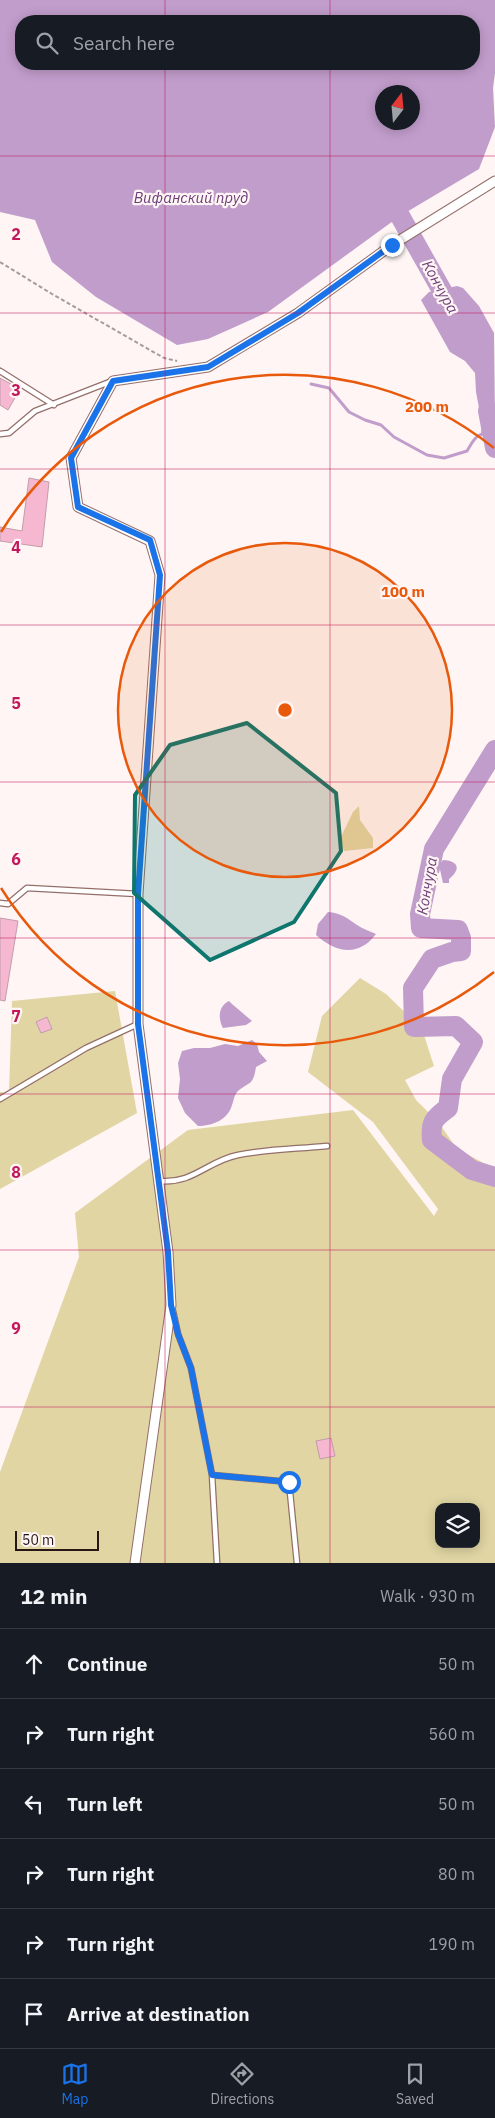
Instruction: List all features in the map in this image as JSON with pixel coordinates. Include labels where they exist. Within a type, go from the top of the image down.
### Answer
[{"type":"street","points":[[135,1563],[171,1305],[168,1252],[157,1180],[138,1024],[138,894],[160,575],[150,540],[78,507],[71,458],[113,381],[208,367],[298,313],[420,226],[495,181]]},
{"type":"lane","points":[[0,371],[54,405]]},
{"type":"lane","points":[[0,434],[9,433],[36,411],[113,381]]},
{"type":"lane","points":[[0,903],[8,904],[27,888],[138,894]]},
{"type":"lane","points":[[0,1099],[86,1048],[138,1024]]},
{"type":"lane","points":[[157,1180],[172,1182],[189,1178],[238,1155],[327,1146]]},
{"type":"lane","points":[[171,1305],[178,1334],[191,1368],[212,1475],[218,1563]]},
{"type":"lane","points":[[212,1475],[289,1482],[297,1563]]},
{"type":"path","points":[[0,262],[164,358],[182,362]]},
{"type":"highlighted area","points":[[247,723],[336,793],[341,851],[294,922],[210,960],[134,893],[135,795],[170,745]]},
{"type":"shaded area","points":[[359,806],[360,820],[373,838],[373,848],[344,851],[340,839],[353,812]]},
{"type":"shaded area","points":[[360,978],[386,994],[422,1029],[434,1066],[405,1080],[416,1100],[439,1123],[457,1149],[495,1169],[495,1563],[0,1563],[0,1472],[79,1257],[75,1213],[188,1130],[353,1110],[434,1216],[438,1209],[373,1122],[308,1072],[322,1016]]},
{"type":"shaded area","points":[[115,991],[137,1113],[0,1189],[0,1092],[9,1093],[12,1001]]},
{"type":"water","name":"Вифанский пруд","points":[[0,0],[495,0],[495,73],[493,88],[495,127],[479,169],[400,216],[268,312],[208,339],[177,345],[96,297],[52,262],[35,220],[0,212]]},
{"type":"water","points":[[457,286],[463,288],[479,306],[494,333],[495,420],[492,438],[481,434],[482,424],[476,392],[475,373],[465,361],[450,352],[421,300],[429,292]]},
{"type":"water","points":[[443,860],[452,862],[457,869],[449,879],[449,883],[443,883],[439,865]]},
{"type":"water","points":[[328,912],[344,916],[376,934],[362,946],[355,949],[339,949],[331,946],[316,935],[318,924]]},
{"type":"water","points":[[229,1001],[252,1021],[246,1025],[223,1028],[220,1021],[220,1013],[225,1003]]},
{"type":"water","points":[[252,1040],[257,1044],[259,1052],[267,1061],[256,1067],[252,1080],[237,1093],[227,1115],[209,1125],[198,1126],[185,1113],[178,1098],[180,1079],[178,1063],[182,1051],[194,1048],[210,1048],[225,1044],[238,1046]]},
{"type":"building","points":[[0,378],[20,389],[8,410],[0,405]]},
{"type":"building","points":[[29,478],[49,482],[42,547],[0,541],[0,527],[22,531]]},
{"type":"building","points":[[0,918],[18,921],[5,1001],[0,1000]]},
{"type":"building","points":[[47,1017],[52,1029],[41,1033],[36,1022]]},
{"type":"building","points":[[331,1438],[335,1456],[320,1459],[316,1441]]},
{"type":"waterway","name":"Кончура","points":[[400,216],[454,312]]},
{"type":"waterway","points":[[311,384],[329,388],[349,412],[381,425],[394,437],[427,455],[444,458],[467,451],[476,438],[484,434]]},
{"type":"waterway","name":"Кончура","points":[[488,411],[495,448]]},
{"type":"waterway","name":"Кончура","points":[[495,750],[434,849],[420,914],[421,928],[458,930],[461,938],[461,951],[432,959],[413,988],[414,1027],[456,1026],[473,1042],[452,1079],[448,1108],[436,1118],[432,1125],[432,1140],[472,1170],[495,1177]]},
{"type":"route","points":[[289,1482],[212,1475],[191,1368],[178,1334],[171,1305],[168,1252],[157,1180],[138,1024],[138,894],[160,575],[150,540],[78,507],[71,458],[113,381],[208,367],[298,313],[392,245]]}]
